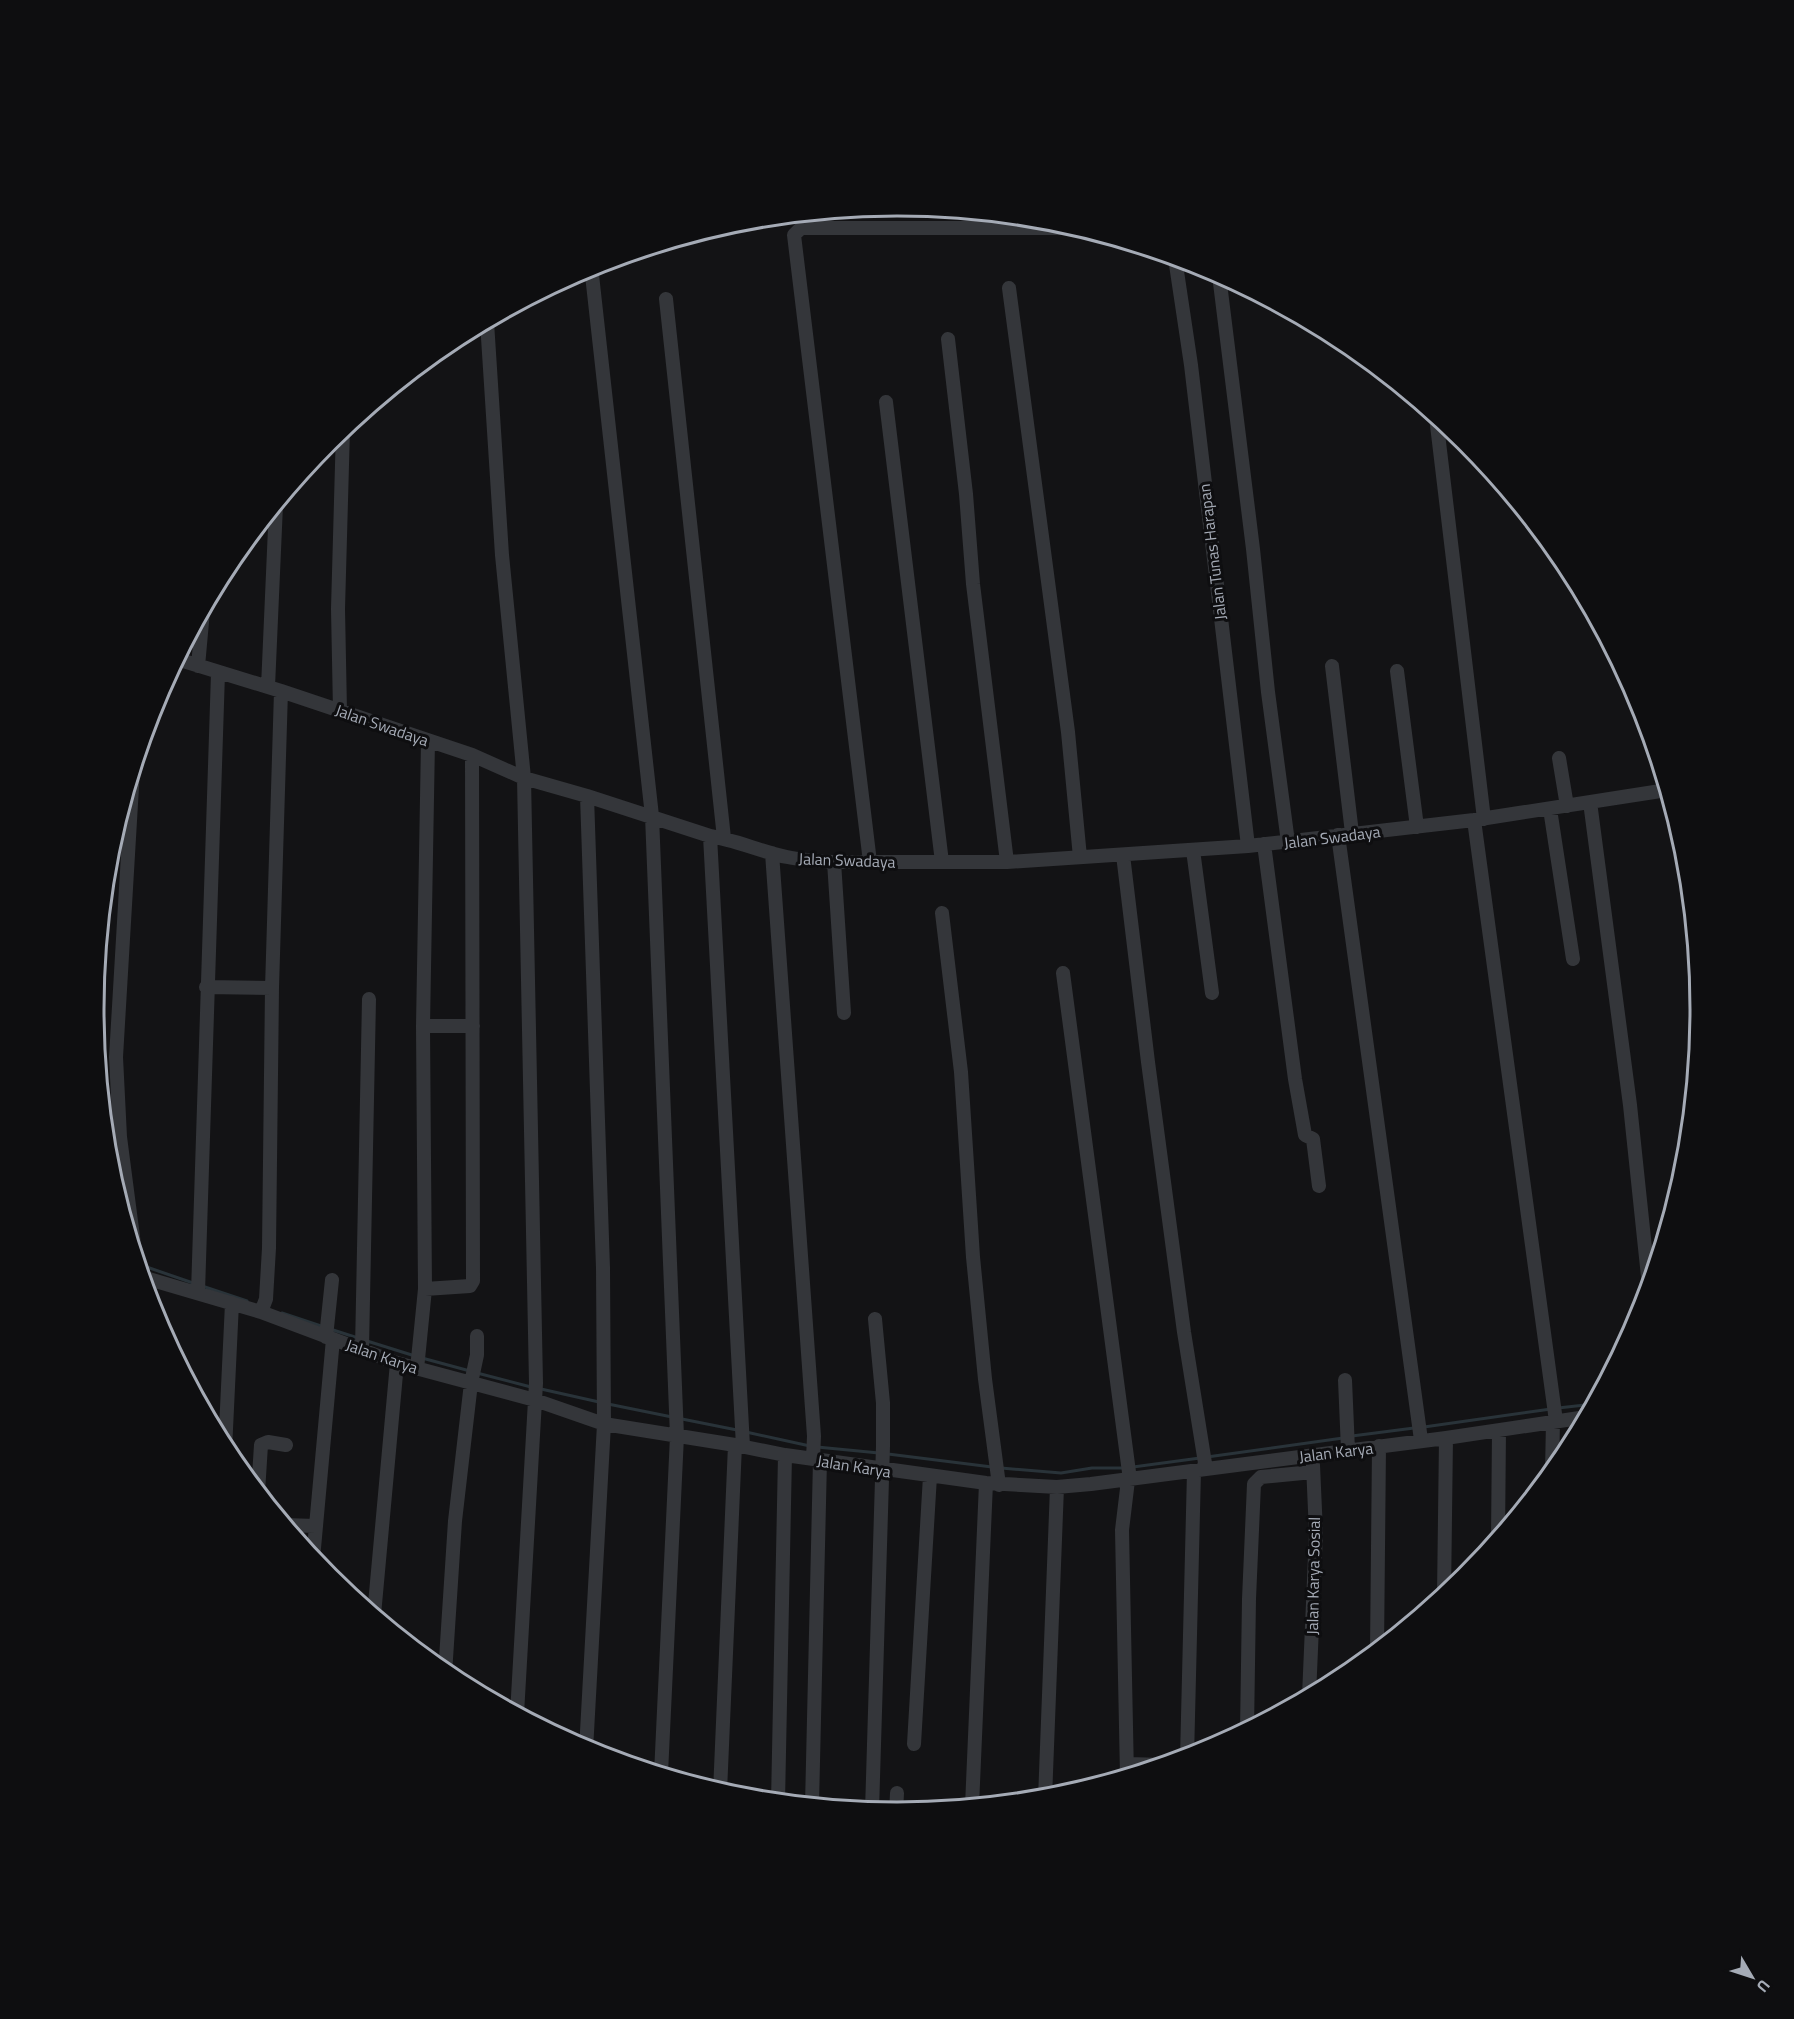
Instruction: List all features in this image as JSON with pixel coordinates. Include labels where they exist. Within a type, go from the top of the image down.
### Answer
[{"type":"street","points":[[870,862],[794,235],[801,228],[1033,228]]},
{"type":"street","name":"Jalan Tunas Harapan","points":[[1176,267],[1191,365],[1248,846]]},
{"type":"street","points":[[592,276],[652,816],[677,1431],[662,1767]]},
{"type":"street","points":[[1221,285],[1268,692],[1288,842]]},
{"type":"street","points":[[1009,288],[1068,732],[1080,857]]},
{"type":"street","points":[[666,299],[724,838]]},
{"type":"street","points":[[488,330],[502,555],[524,778],[536,1393],[517,1706]]},
{"type":"street","points":[[948,339],[966,494],[973,584],[1007,862]]},
{"type":"street","points":[[886,402],[942,862]]},
{"type":"street","points":[[1437,429],[1479,819],[1552,1396],[1553,1456]]},
{"type":"street","points":[[340,711],[338,609],[344,441]]},
{"type":"street","points":[[263,1307],[269,1248],[276,515]]},
{"type":"street","points":[[198,666],[201,629]]},
{"type":"street","name":"Jalan Swadaya","points":[[184,661],[472,755],[524,778],[652,816],[710,836],[724,838],[786,857],[834,862],[1007,862],[1248,846],[1479,819],[1659,791]]},
{"type":"street","points":[[1332,666],[1352,833]]},
{"type":"street","points":[[1397,671],[1417,827]]},
{"type":"street","points":[[199,1286],[206,987],[218,672]]},
{"type":"street","points":[[419,1361],[425,1289],[423,1026],[428,741]]},
{"type":"street","points":[[425,1289],[470,1286],[473,1281],[472,755]]},
{"type":"street","points":[[1559,758],[1567,806]]},
{"type":"street","points":[[586,1740],[604,1419],[603,1256],[587,796]]},
{"type":"street","points":[[1590,802],[1630,1106],[1647,1268]]},
{"type":"street","points":[[129,1207],[120,1137],[116,1057],[131,804]]},
{"type":"street","points":[[1550,809],[1573,959]]},
{"type":"street","points":[[1338,835],[1420,1438]]},
{"type":"street","points":[[710,836],[742,1421],[721,1783]]},
{"type":"street","points":[[1264,844],[1295,1079],[1305,1135],[1309,1136],[1314,1143],[1319,1186]]},
{"type":"street","points":[[1192,850],[1212,993]]},
{"type":"street","points":[[772,853],[815,1457],[812,1798]]},
{"type":"street","points":[[1123,855],[1201,1463],[1187,1748]]},
{"type":"street","points":[[834,862],[844,1012]]},
{"type":"street","points":[[942,913],[961,1072],[973,1257],[994,1458],[972,1799]]},
{"type":"street","points":[[1063,973],[1129,1471],[1122,1530],[1128,1768]]},
{"type":"street","points":[[206,987],[272,988]]},
{"type":"street","points":[[363,1344],[369,999]]},
{"type":"street","points":[[423,1026],[473,1026]]},
{"type":"street","name":"Jalan Karya","points":[[151,1279],[199,1286],[232,1303],[263,1307],[329,1338],[363,1344],[397,1363],[419,1361],[536,1393],[604,1419],[741,1443],[785,1455],[882,1458],[930,1476],[1057,1487],[1129,1471],[1313,1455],[1348,1444],[1379,1446],[1420,1438],[1446,1438],[1554,1419],[1577,1418]]},
{"type":"street","points":[[314,1547],[332,1280]]},
{"type":"street","points":[[226,1432],[232,1303]]},
{"type":"street","points":[[872,1802],[883,1402],[875,1319]]},
{"type":"street","points":[[445,1661],[455,1521],[477,1336]]},
{"type":"street","points":[[375,1607],[397,1363]]},
{"type":"street","points":[[1345,1380],[1348,1444]]},
{"type":"street","points":[[1498,1528],[1499,1430]]},
{"type":"street","points":[[1444,1584],[1446,1438]]},
{"type":"street","points":[[259,1481],[261,1445],[268,1442],[286,1445]]},
{"type":"street","points":[[1377,1641],[1379,1446]]},
{"type":"street","points":[[778,1794],[785,1455]]},
{"type":"street","name":"Jalan Karya Sosial","points":[[1309,1687],[1316,1533],[1313,1455]]},
{"type":"street","points":[[1247,1721],[1254,1484],[1261,1477],[1313,1472]]},
{"type":"street","points":[[914,1744],[930,1476]]},
{"type":"street","points":[[1045,1789],[1057,1487]]},
{"type":"street","points":[[294,1525],[315,1526]]},
{"type":"street","points":[[897,1793],[897,1803]]},
{"type":"waterway","points":[[147,1267],[193,1283]]},
{"type":"waterway","points":[[202,1286],[247,1301]]},
{"type":"waterway","points":[[282,1313],[324,1327]]},
{"type":"waterway","points":[[330,1329],[358,1338]]},
{"type":"waterway","points":[[367,1341],[415,1356]]},
{"type":"waterway","points":[[422,1358],[470,1371]]},
{"type":"waterway","points":[[477,1373],[531,1387]]},
{"type":"waterway","points":[[541,1389],[599,1402]]},
{"type":"waterway","points":[[608,1404],[672,1417]]},
{"type":"waterway","points":[[1558,1408],[1585,1405]]},
{"type":"waterway","points":[[1424,1427],[1551,1409]]},
{"type":"waterway","points":[[682,1419],[737,1430]]},
{"type":"waterway","points":[[1352,1436],[1414,1428]]},
{"type":"waterway","points":[[746,1432],[810,1446]]},
{"type":"waterway","points":[[1207,1457],[1343,1438]]},
{"type":"waterway","points":[[817,1447],[879,1453]]},
{"type":"waterway","points":[[888,1454],[992,1467]]},
{"type":"waterway","points":[[1133,1467],[1200,1458]]},
{"type":"waterway","points":[[1001,1468],[1061,1473],[1092,1468],[1123,1468]]}]
